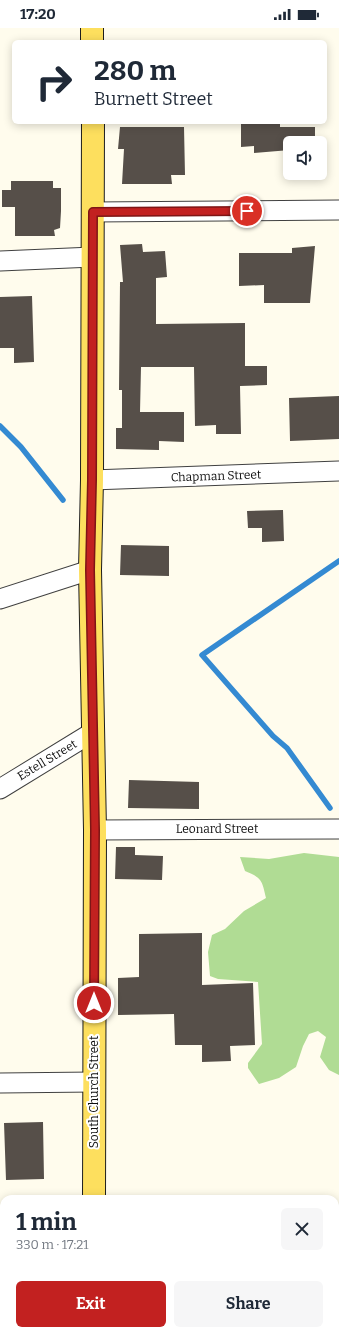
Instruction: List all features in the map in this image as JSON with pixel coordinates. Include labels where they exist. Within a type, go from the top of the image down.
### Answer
[{"type":"main road","points":[[92,28],[92,40]]},
{"type":"main road","name":"South Church Street","points":[[93,124],[92,480],[90,570],[95,830],[94,1195]]},
{"type":"street","points":[[93,212],[339,210]]},
{"type":"street","points":[[0,261],[93,257]]},
{"type":"street","name":"Chapman Street","points":[[92,480],[339,471]]},
{"type":"street","points":[[0,599],[90,570]]},
{"type":"street","name":"Estell Street","points":[[0,789],[93,732]]},
{"type":"street","name":"Leonard Street","points":[[95,830],[339,829]]},
{"type":"street","points":[[0,1082],[94,1082]]},
{"type":"green space","points":[[304,853],[339,857],[339,1075],[329,1070],[320,1057],[326,1037],[318,1031],[309,1034],[296,1067],[279,1078],[259,1084],[248,1068],[248,1063],[262,1044],[258,982],[218,979],[210,976],[208,952],[212,935],[225,929],[244,911],[266,898],[262,883],[258,878],[245,871],[240,857],[269,859]]},
{"type":"building","points":[[241,124],[280,124],[280,127],[315,127],[315,136],[283,136],[283,151],[254,153],[254,146],[241,147]]},
{"type":"building","points":[[120,127],[184,127],[185,175],[171,175],[172,184],[122,184],[124,149],[118,149]]},
{"type":"building","points":[[11,181],[53,181],[53,188],[61,188],[60,228],[54,230],[55,236],[15,236],[15,207],[2,207],[2,190],[11,190]]},
{"type":"building","points":[[142,244],[143,252],[165,251],[167,277],[156,278],[156,324],[245,323],[245,366],[267,366],[267,385],[240,386],[241,434],[216,434],[216,425],[195,426],[194,367],[141,367],[140,412],[184,412],[184,442],[159,441],[159,450],[116,449],[116,428],[122,428],[122,390],[119,390],[120,282],[123,282],[120,245]]},
{"type":"building","points":[[315,246],[310,303],[264,303],[264,285],[239,286],[239,253],[292,253],[292,248]]},
{"type":"building","points":[[32,296],[34,362],[14,363],[14,348],[0,348],[0,297]]},
{"type":"building","points":[[339,396],[339,439],[290,441],[289,398]]},
{"type":"building","points":[[283,510],[284,541],[262,542],[262,528],[248,528],[247,511]]},
{"type":"building","points":[[121,545],[169,546],[169,576],[120,575]]},
{"type":"building","points":[[129,780],[199,782],[199,809],[128,808]]},
{"type":"building","points":[[116,847],[135,847],[135,855],[163,856],[162,880],[115,879]]},
{"type":"building","points":[[202,933],[202,985],[253,983],[255,1045],[230,1046],[231,1061],[202,1062],[202,1045],[175,1045],[174,1014],[118,1015],[118,978],[139,977],[139,934]]},
{"type":"building","points":[[43,1122],[44,1179],[6,1180],[4,1123]]},
{"type":"waterway","points":[[0,426],[21,447],[63,500]]},
{"type":"waterway","points":[[330,808],[287,748],[273,736],[202,655],[339,561]]},
{"type":"route","points":[[94,1003],[95,830],[90,570],[92,480],[93,212],[247,211]]}]
